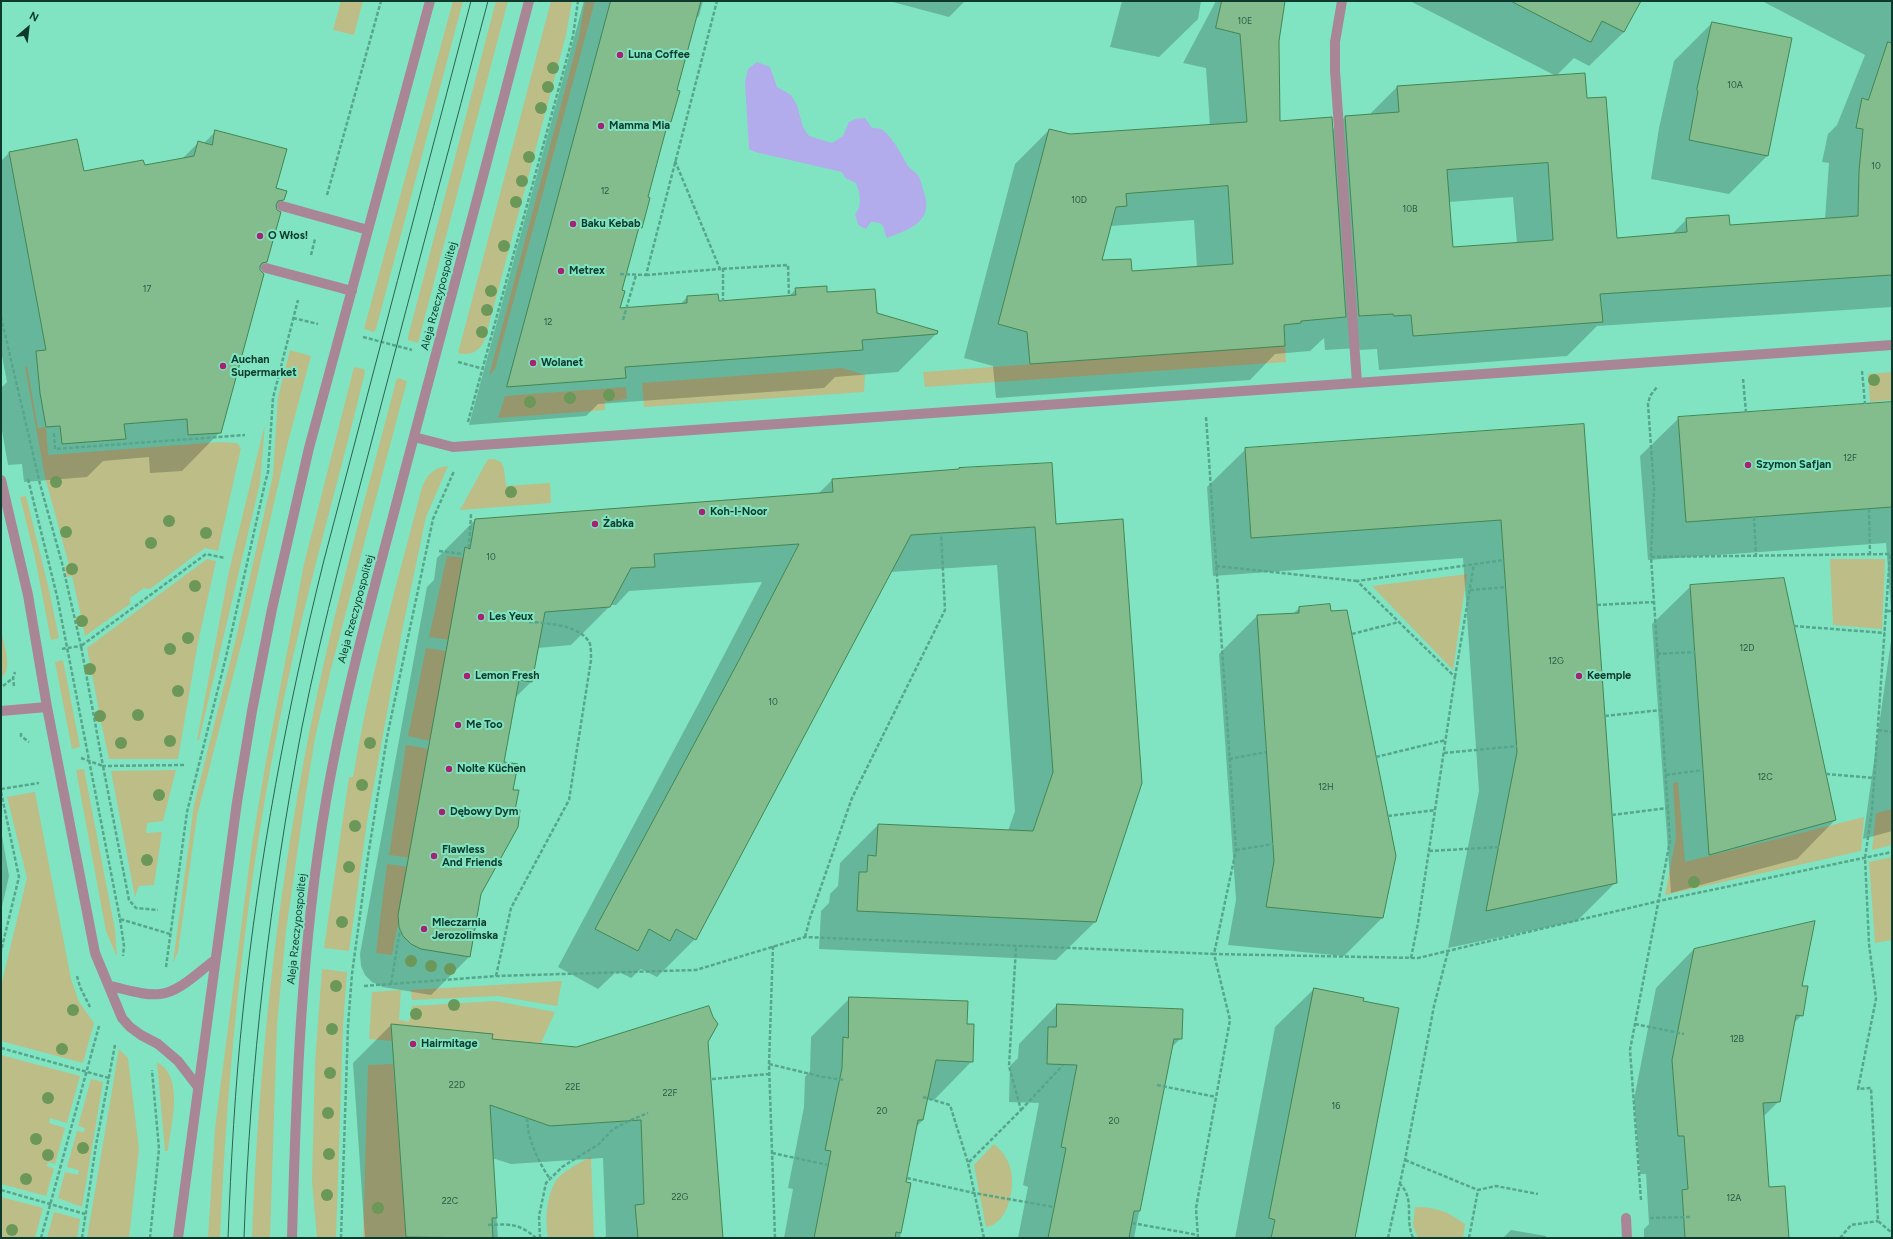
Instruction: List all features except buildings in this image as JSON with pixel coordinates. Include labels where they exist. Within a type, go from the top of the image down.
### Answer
[{"type":"street","points":[[178,1238],[237,802],[252,711],[272,609],[292,518],[430,1]]},
{"type":"street","name":"Aleja Rzeczypospolitej","points":[[292,1238],[301,1003],[313,884],[325,805],[348,690],[529,1]]},
{"type":"street","points":[[1342,1],[1335,42],[1335,71],[1357,383]]},
{"type":"street","points":[[282,206],[368,230]]},
{"type":"street","points":[[266,268],[352,291]]},
{"type":"street","points":[[414,437],[453,447],[1892,345]]},
{"type":"street","points":[[2,485],[28,595],[47,707],[92,940],[99,965],[110,986],[122,1018],[130,1027],[169,1053],[178,1061],[198,1087]]},
{"type":"street","points":[[1,711],[47,707]]},
{"type":"street","points":[[110,986],[150,994],[164,993],[178,988],[215,960]]},
{"type":"street","points":[[1626,1218],[1627,1238]]},
{"type":"path","points":[[165,974],[187,812],[226,657],[266,483],[273,398],[293,318],[381,1]]},
{"type":"path","points":[[341,1238],[348,1026],[352,974],[368,856],[387,737],[433,519],[454,471],[484,369],[573,36],[578,1]]},
{"type":"path","points":[[646,275],[717,1]]},
{"type":"path","points":[[675,161],[721,269],[723,301]]},
{"type":"path","points":[[620,274],[646,275],[788,265],[789,296]]},
{"type":"path","points":[[623,320],[636,275]]},
{"type":"path","points":[[1,317],[40,484]]},
{"type":"path","points":[[293,318],[323,326]]},
{"type":"path","points":[[359,336],[419,352]]},
{"type":"path","points":[[452,360],[484,369]]},
{"type":"path","points":[[1862,369],[1865,404]]},
{"type":"path","points":[[1743,378],[1746,412]]},
{"type":"path","points":[[1641,1203],[1630,1050],[1670,842],[1651,557],[1654,489],[1648,404],[1654,389],[1661,384]]},
{"type":"path","points":[[1132,1223],[1198,1237],[1196,1208],[1230,1020],[1214,954],[1236,850],[1206,417]]},
{"type":"path","points":[[54,432],[55,450],[245,435]]},
{"type":"path","points":[[28,479],[57,596],[120,919],[170,934]]},
{"type":"path","points":[[1870,509],[1870,554]]},
{"type":"path","points":[[468,548],[471,514]]},
{"type":"path","points":[[1754,517],[1756,555]]},
{"type":"path","points":[[805,937],[810,918],[852,798],[945,610],[941,533]]},
{"type":"path","points":[[439,551],[463,554]]},
{"type":"path","points":[[1651,557],[1891,553],[1874,778],[1865,858],[1869,944],[1876,1000],[1858,1089],[1871,1088],[1878,1221],[1892,1233]]},
{"type":"path","points":[[184,765],[103,766],[81,646],[206,554],[225,558]]},
{"type":"path","points":[[1216,566],[1357,581],[1504,560]]},
{"type":"path","points":[[1412,958],[1455,677],[1474,564]]},
{"type":"path","points":[[1357,581],[1455,677]]},
{"type":"path","points":[[1470,590],[1506,588]]},
{"type":"path","points":[[1597,605],[1654,602]]},
{"type":"path","points":[[1887,611],[1892,611]]},
{"type":"path","points":[[496,976],[511,908],[569,800],[591,660],[590,645],[586,637],[578,632],[557,625],[529,622]]},
{"type":"path","points":[[1352,634],[1400,622]]},
{"type":"path","points":[[1794,626],[1885,633]]},
{"type":"path","points":[[1657,654],[1695,652]]},
{"type":"path","points":[[1,688],[13,678]]},
{"type":"path","points":[[1605,716],[1661,710]]},
{"type":"path","points":[[1878,730],[1892,732]]},
{"type":"path","points":[[1376,757],[1446,740]]},
{"type":"path","points":[[1444,753],[1517,746]]},
{"type":"path","points":[[1230,759],[1266,752]]},
{"type":"path","points":[[1666,775],[1703,770]]},
{"type":"path","points":[[1826,774],[1874,778]]},
{"type":"path","points":[[1,789],[33,784]]},
{"type":"path","points":[[1,792],[19,877],[1,951]]},
{"type":"path","points":[[1612,815],[1668,808]]},
{"type":"path","points":[[1388,816],[1435,810]]},
{"type":"path","points":[[1236,850],[1273,844]]},
{"type":"path","points":[[1429,851],[1499,847]]},
{"type":"path","points":[[364,986],[496,976],[696,970],[805,937],[1016,947],[1214,954],[1412,958],[1448,951],[1659,901],[1892,852]]},
{"type":"path","points":[[391,984],[400,930]]},
{"type":"path","points":[[773,946],[769,1074],[775,1238]]},
{"type":"path","points":[[1016,947],[1009,1066],[1021,1110]]},
{"type":"path","points":[[1388,1238],[1405,1160],[1434,1006],[1448,951]]},
{"type":"path","points":[[41,1238],[100,1022],[105,1027]]},
{"type":"path","points":[[1635,1024],[1684,1034]]},
{"type":"path","points":[[82,1238],[85,1214],[117,1039]]},
{"type":"path","points":[[1,1048],[109,1078]]},
{"type":"path","points":[[150,1238],[159,1149],[152,1063]]},
{"type":"path","points":[[769,1064],[823,1077],[845,1080]]},
{"type":"path","points":[[968,1163],[1063,1065]]},
{"type":"path","points":[[712,1079],[769,1074]]},
{"type":"path","points":[[1157,1085],[1216,1097]]},
{"type":"path","points":[[923,1097],[950,1105],[968,1163],[984,1238]]},
{"type":"path","points":[[540,1238],[539,1216],[546,1183],[562,1167],[599,1144],[614,1129],[632,1118],[648,1113]]},
{"type":"path","points":[[527,1118],[528,1130],[538,1161],[550,1179]]},
{"type":"path","points":[[772,1153],[828,1165]]},
{"type":"path","points":[[1405,1160],[1478,1190],[1496,1186],[1538,1194]]},
{"type":"path","points":[[907,1178],[974,1193],[1054,1207]]},
{"type":"path","points":[[1399,1182],[1405,1188],[1409,1198],[1408,1228],[1413,1238]]},
{"type":"path","points":[[1,1190],[85,1214]]},
{"type":"path","points":[[1469,1238],[1478,1190]]},
{"type":"path","points":[[1674,1218],[1690,1217]]},
{"type":"path","points":[[1840,1238],[1851,1225],[1878,1221]]},
{"type":"path","points":[[488,1225],[511,1224],[525,1229],[536,1238]]},
{"type":"green space","points":[[341,1],[363,1],[354,35],[333,30]]},
{"type":"green space","points":[[453,1],[463,1],[374,332],[364,329]]},
{"type":"green space","points":[[496,1],[508,1],[418,343],[408,340],[408,337]]},
{"type":"green space","points":[[551,1],[572,1],[566,35],[485,339],[480,347],[474,352],[467,354],[458,353]]},
{"type":"green space","points":[[585,1],[595,1],[495,369],[489,376],[579,37]]},
{"type":"green space","points":[[1285,346],[1286,362],[925,387],[923,372]]},
{"type":"green space","points":[[290,350],[311,356],[288,442],[244,634],[197,816],[178,952],[173,963],[194,805],[237,634],[273,475],[278,397]]},
{"type":"green space","points":[[27,366],[38,428],[46,427],[48,455],[219,442],[237,443],[241,448],[218,551],[205,548],[150,589],[144,588],[130,598],[130,604],[85,636],[83,627],[78,627],[75,617],[81,616],[72,576],[67,577],[64,567],[69,565],[45,477],[25,367]]},
{"type":"green space","points":[[354,367],[364,369],[365,372],[293,657],[271,765],[241,967],[228,1102],[220,1238],[208,1238],[215,1128],[252,844],[266,761],[304,564]]},
{"type":"green space","points":[[842,368],[865,375],[864,392],[644,407],[642,383]]},
{"type":"green space","points":[[1892,372],[1892,400],[1870,402],[1868,374]]},
{"type":"green space","points":[[398,378],[407,381],[331,669],[315,738],[286,931],[277,1025],[270,1238],[252,1238],[255,1169],[266,1033],[273,965],[292,830],[317,695],[335,616]]},
{"type":"green space","points":[[626,387],[627,399],[605,402],[605,410],[498,418],[505,396]]},
{"type":"green space","points":[[265,424],[260,483],[199,740],[197,740],[229,571]]},
{"type":"green space","points":[[488,459],[494,459],[501,462],[504,469],[506,486],[550,483],[551,503],[460,510]]},
{"type":"green space","points":[[448,466],[426,517],[402,631],[367,822],[349,951],[324,948],[349,777],[353,777],[367,704],[393,596],[422,487],[432,472],[439,468]]},
{"type":"green space","points":[[26,496],[59,638],[51,640],[35,558],[20,497]]},
{"type":"green space","points":[[447,556],[464,558],[449,640],[429,637]]},
{"type":"green space","points":[[207,559],[216,561],[198,642],[178,759],[109,759],[101,722],[96,722],[94,712],[99,711],[92,674],[87,675],[85,665],[90,664],[87,648]]},
{"type":"green space","points":[[1830,559],[1885,559],[1882,629],[1833,625]]},
{"type":"green space","points":[[1467,574],[1453,670],[1372,586]]},
{"type":"green space","points":[[1,629],[7,655],[7,669],[1,678]]},
{"type":"green space","points":[[426,648],[447,651],[431,741],[408,736]]},
{"type":"green space","points":[[63,660],[80,747],[72,749],[55,662]]},
{"type":"green space","points":[[406,745],[429,749],[410,858],[389,855]]},
{"type":"green space","points":[[84,769],[115,930],[117,957],[106,931],[76,770]]},
{"type":"green space","points":[[176,770],[163,821],[147,823],[146,833],[162,832],[154,885],[139,886],[135,897],[111,771]]},
{"type":"green space","points":[[1678,782],[1685,862],[1864,817],[1861,851],[1665,895],[1676,837],[1673,783]]},
{"type":"green space","points":[[35,792],[71,979],[79,1002],[94,1023],[83,1063],[1,1041],[1,986],[27,878],[7,797]]},
{"type":"green space","points":[[1892,809],[1892,845],[1872,850],[1876,813]]},
{"type":"green space","points":[[1892,857],[1892,940],[1875,943],[1869,862]]},
{"type":"green space","points":[[387,864],[409,867],[392,955],[376,953]]},
{"type":"green space","points":[[322,969],[347,972],[343,1025],[336,1238],[317,1238],[312,1181],[315,1063]]},
{"type":"green space","points":[[562,981],[557,1006],[498,996],[412,1000],[411,990]]},
{"type":"green space","points":[[401,990],[399,1020],[409,1022],[412,1006],[495,1001],[555,1012],[541,1043],[492,1039],[492,1034],[391,1024],[392,1041],[369,1039],[372,992]]},
{"type":"green space","points":[[119,1049],[128,1058],[139,1149],[129,1238],[87,1238]]},
{"type":"green space","points":[[1,1055],[80,1076],[67,1123],[50,1118],[49,1123],[65,1128],[55,1164],[48,1162],[47,1166],[54,1169],[46,1196],[1,1184]]},
{"type":"green space","points":[[157,1062],[166,1069],[174,1090],[173,1115],[168,1151],[165,1151]]},
{"type":"green space","points":[[393,1064],[406,1238],[363,1238],[368,1065]]},
{"type":"green space","points":[[91,1079],[103,1082],[82,1207],[58,1198],[65,1172],[78,1175],[79,1170],[67,1167],[77,1131],[84,1132],[85,1128],[78,1126]]},
{"type":"green space","points":[[994,1144],[1004,1154],[1009,1163],[1012,1175],[1012,1184],[1009,1203],[1005,1211],[1000,1219],[994,1224],[986,1227],[974,1165]]},
{"type":"green space","points":[[591,1157],[594,1238],[548,1238],[548,1202],[555,1182],[566,1171]]},
{"type":"green space","points":[[1,1197],[43,1208],[35,1238],[1,1238]]},
{"type":"green space","points":[[1415,1207],[1436,1209],[1448,1213],[1459,1220],[1465,1224],[1463,1238],[1418,1238],[1413,1226]]},
{"type":"green space","points":[[54,1212],[80,1219],[77,1238],[47,1238]]},
{"type":"shaded area","points":[[757,62],[770,67],[777,87],[791,95],[797,105],[803,127],[809,136],[832,143],[843,136],[849,122],[855,119],[865,118],[872,128],[880,129],[889,136],[910,169],[918,176],[924,192],[926,211],[918,223],[887,238],[883,226],[879,223],[871,222],[866,229],[858,225],[855,214],[858,211],[860,203],[860,195],[856,183],[845,178],[842,172],[755,152],[749,149],[745,82],[748,69]]},
{"type":"tram line","points":[[228,1238],[230,1181],[243,1011],[257,897],[286,728],[324,560],[471,1]]},
{"type":"tram line","points":[[244,1238],[251,1109],[263,981],[280,854],[302,727],[338,569],[488,1]]},
{"type":"place","name":"Luna Coffee","points":[[620,55]]},
{"type":"place","name":"Mamma Mia","points":[[601,126]]},
{"type":"place","name":"Baku Kebab","points":[[573,224]]},
{"type":"place","name":"O Włos!","points":[[260,236]]},
{"type":"place","name":"Metrex","points":[[561,271]]},
{"type":"place","name":"Wolanet","points":[[533,363]]},
{"type":"place","name":"Auchan Supermarket","points":[[223,366]]},
{"type":"place","name":"Szymon Safjan","points":[[1748,465]]},
{"type":"place","name":"Koh-I-Noor","points":[[702,512]]},
{"type":"place","name":"Żabka","points":[[595,524]]},
{"type":"place","name":"Les Yeux","points":[[481,617]]},
{"type":"place","name":"Lemon Fresh","points":[[467,676]]},
{"type":"place","name":"Keemple","points":[[1579,676]]},
{"type":"place","name":"Me Too","points":[[458,725]]},
{"type":"place","name":"Nolte Küchen","points":[[449,769]]},
{"type":"place","name":"Dębowy Dym","points":[[442,812]]},
{"type":"place","name":"Flawless And Friends","points":[[434,856]]},
{"type":"place","name":"Mleczarnia Jerozolimska","points":[[424,929]]},
{"type":"place","name":"Hairmitage","points":[[413,1044]]}]
